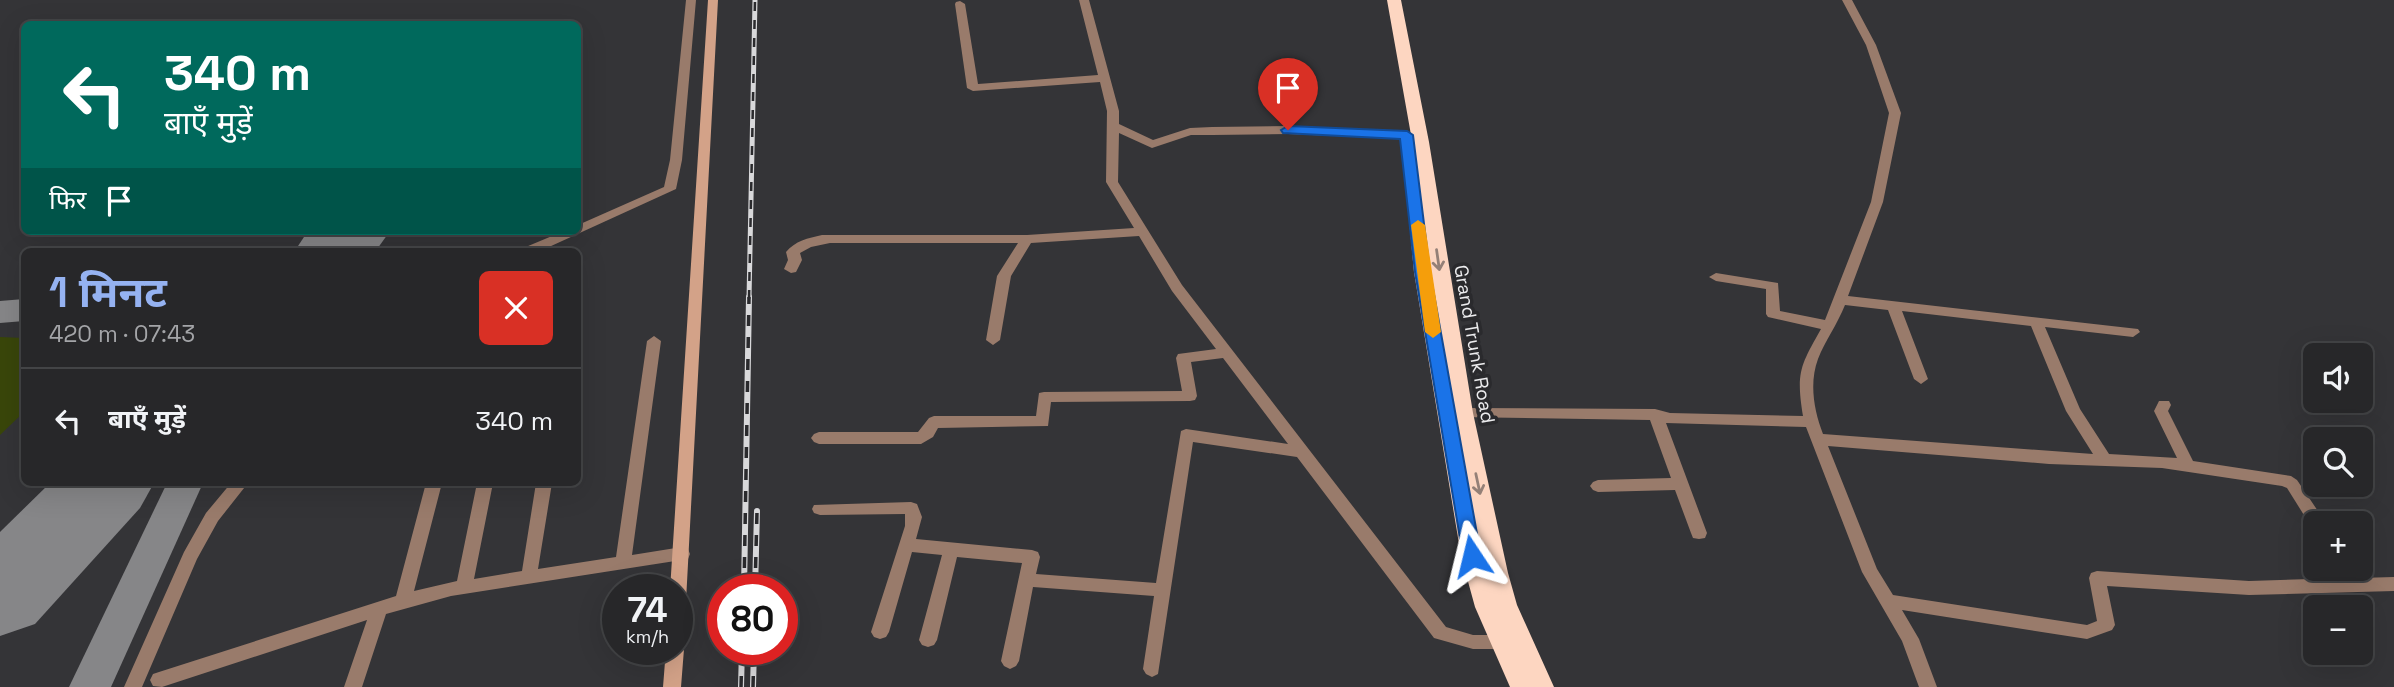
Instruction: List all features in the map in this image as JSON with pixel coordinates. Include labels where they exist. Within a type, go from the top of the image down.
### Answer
[{"type":"highway","name":"Grand Trunk Road","points":[[1383,0],[1407,135],[1423,272],[1472,556],[1479,589],[1522,687]]},
{"type":"highway","name":"Grand Trunk Road","points":[[1394,0],[1421,142],[1463,412],[1505,605],[1542,687]]},
{"type":"main road","points":[[680,574],[683,490],[713,0]]},
{"type":"main road","points":[[672,687],[674,665]]},
{"type":"street","points":[[581,228],[670,189],[676,160],[691,0]]},
{"type":"street","points":[[1084,0],[1113,111],[1112,181],[1177,288],[1440,633],[1473,642],[1500,642]]},
{"type":"street","points":[[1847,0],[1871,45],[1895,113],[1877,202],[1830,326],[1811,359],[1805,386],[1811,422],[1870,572],[1910,639],[1928,687]]},
{"type":"street","points":[[960,4],[973,88],[1105,78]]},
{"type":"street","points":[[1113,126],[1152,144],[1190,132],[1212,131],[1288,130],[1407,135]]},
{"type":"street","points":[[792,269],[793,252],[804,243],[839,237],[854,240],[1027,239],[1141,232]]},
{"type":"street","points":[[535,248],[565,235]]},
{"type":"street","points":[[993,340],[1004,276],[1027,239]]},
{"type":"street","points":[[1716,278],[1773,286],[1773,313],[1830,326]]},
{"type":"street","points":[[1840,300],[2133,332]]},
{"type":"street","points":[[1893,305],[1921,379]]},
{"type":"street","points":[[2036,321],[2073,411],[2105,460]]},
{"type":"street","points":[[622,563],[654,341]]},
{"type":"street","points":[[819,438],[921,438],[928,433],[934,422],[1043,422],[1044,397],[1190,396],[1183,358],[1227,353]]},
{"type":"street","points":[[2165,405],[2161,411],[2181,448],[2187,466]]},
{"type":"street","points":[[1463,412],[1655,415],[1670,419],[1811,422]]},
{"type":"street","points":[[1655,415],[1678,484],[1699,533]]},
{"type":"street","points":[[1152,669],[1186,435],[1302,452]]},
{"type":"street","points":[[1818,439],[2187,466],[2286,480],[2292,484],[2310,511]]},
{"type":"street","points":[[1598,486],[1678,484]]},
{"type":"street","points":[[133,687],[190,557],[212,517],[238,486]]},
{"type":"street","points":[[403,601],[433,486]]},
{"type":"street","points":[[464,587],[484,486]]},
{"type":"street","points":[[529,577],[544,486]]},
{"type":"street","points":[[820,509],[911,508],[914,523],[880,632]]},
{"type":"street","points":[[906,545],[1032,557],[1010,662]]},
{"type":"street","points":[[928,640],[951,550]]},
{"type":"street","points":[[159,680],[403,601],[464,587],[682,554]]},
{"type":"street","points":[[1888,601],[2087,632],[2106,625],[2097,578],[2249,588],[2394,584]]},
{"type":"street","points":[[1026,580],[1163,590]]},
{"type":"street","points":[[2353,581],[2356,586]]},
{"type":"street","points":[[353,687],[378,611]]},
{"type":"green space","points":[[0,337],[21,338],[21,415],[0,435]]},
{"type":"taxiway","points":[[0,312],[21,310]]},
{"type":"taxiway","points":[[97,494],[105,486]]},
{"type":"taxiway","points":[[90,687],[184,486]]},
{"type":"runway","points":[[336,248],[348,235]]},
{"type":"runway","points":[[0,595],[105,486]]},
{"type":"railway","points":[[749,299],[755,0]]},
{"type":"railway","points":[[744,574],[749,297]]},
{"type":"railway","points":[[755,574],[757,511]]},
{"type":"railway","points":[[741,687],[742,665]]},
{"type":"railway","points":[[753,687],[754,665]]},
{"type":"slow traffic","points":[[1418,225],[1433,332]]},
{"type":"route","points":[[1288,130],[1407,135],[1423,272],[1472,556]]}]
